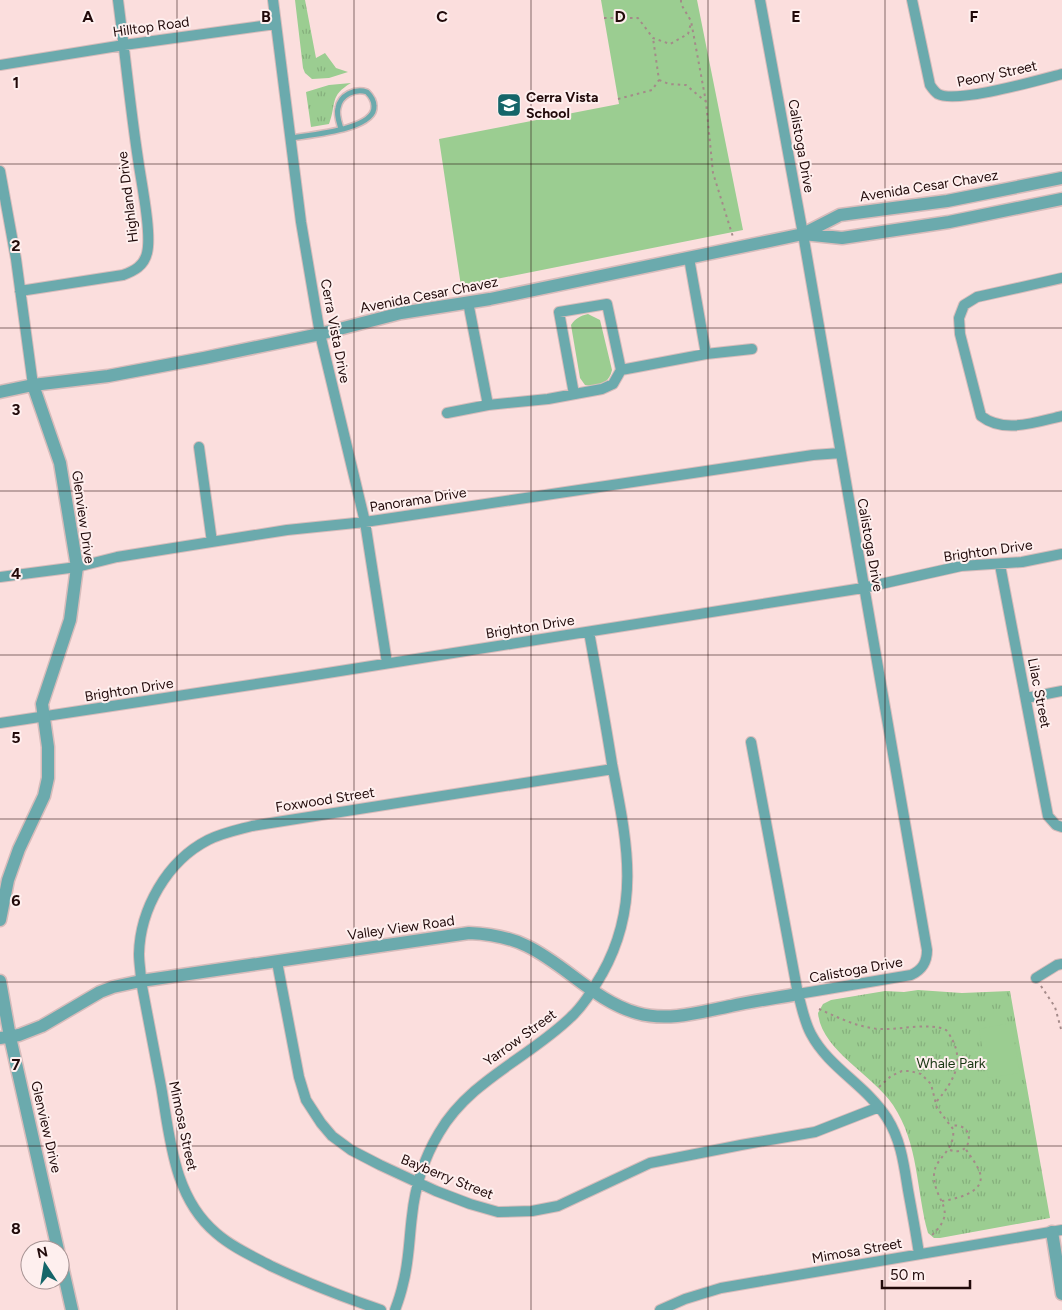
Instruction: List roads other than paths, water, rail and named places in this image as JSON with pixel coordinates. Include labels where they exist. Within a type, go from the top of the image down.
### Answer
[{"type":"street","name":"Highland Drive","points":[[20,291],[123,275],[137,269],[146,258],[148,243],[146,214],[131,114],[118,0]]},
{"type":"street","name":"Cerra Vista Drive","points":[[273,0],[301,222],[320,334],[365,522],[387,663]]},
{"type":"street","name":"Calistoga Drive","points":[[760,0],[803,234],[927,956],[926,962],[920,970],[911,975],[798,994]]},
{"type":"street","name":"Peony Street","points":[[912,0],[930,85],[938,94],[952,97],[968,96],[1062,74]]},
{"type":"street","name":"Hilltop Road","points":[[0,65],[124,45],[276,24]]},
{"type":"street","name":"Glenview Drive","points":[[0,171],[33,385],[60,463],[77,567],[70,620],[42,704],[49,755],[48,778],[44,796],[8,880],[0,920]]},
{"type":"street","name":"Avenida Cesar Chavez","points":[[0,392],[33,385],[108,376],[204,358],[320,334],[401,313],[468,302],[736,249],[803,234],[840,215],[947,201],[1062,178]]},
{"type":"street","name":"Avenida Cesar Chavez","points":[[803,234],[842,238],[949,222],[1062,198]]},
{"type":"street","points":[[689,258],[706,354]]},
{"type":"street","points":[[1062,278],[977,297],[964,305],[959,318],[960,334],[981,416],[997,425],[1020,426],[1062,416]]},
{"type":"street","points":[[468,302],[488,406]]},
{"type":"street","points":[[447,413],[574,394],[602,389],[613,384],[621,370],[606,304],[559,312],[574,394]]},
{"type":"street","points":[[621,370],[706,354],[752,349]]},
{"type":"street","points":[[199,448],[212,542]]},
{"type":"street","name":"Panorama Drive","points":[[0,577],[77,567],[117,557],[287,530],[365,522],[841,452]]},
{"type":"street","name":"Brighton Drive","points":[[0,724],[863,588],[961,566],[1000,565],[1062,554]]},
{"type":"street","name":"Lilac Street","points":[[1000,565],[1048,816],[1059,826]]},
{"type":"street","name":"Yarrow Street","points":[[395,1310],[404,1279],[418,1183],[438,1134],[457,1107],[483,1083],[557,1031],[573,1015],[592,991],[607,965],[620,930],[628,882],[627,854],[622,814],[589,632]]},
{"type":"street","points":[[1026,698],[1062,690]]},
{"type":"street","points":[[751,742],[798,994],[807,1024],[817,1043],[831,1060],[870,1096],[892,1126],[900,1147],[919,1254]]},
{"type":"street","name":"Foxwood Street","points":[[141,982],[140,941],[150,904],[166,877],[180,861],[209,839],[252,826],[613,769]]},
{"type":"street","name":"Valley View Road","points":[[5,1038],[42,1026],[100,992],[113,987],[441,936],[485,934],[503,937],[528,946],[592,991],[638,1014],[656,1016],[683,1015],[798,994]]},
{"type":"street","name":"Bayberry Street","points":[[277,962],[298,1077],[306,1100],[332,1136],[351,1150],[418,1183],[470,1204],[498,1212],[532,1211],[558,1206],[650,1163],[815,1132],[879,1107]]},
{"type":"street","points":[[1036,978],[1062,964]]},
{"type":"street","name":"Glenview Drive","points":[[0,981],[5,1038],[56,1240]]},
{"type":"street","name":"Mimosa Street","points":[[141,982],[178,1173],[191,1203],[203,1220],[214,1232],[251,1256],[302,1280],[381,1310]]},
{"type":"street","points":[[1057,1231],[1062,1294]]},
{"type":"street","name":"Mimosa Street","points":[[660,1310],[684,1299],[721,1288],[1057,1231]]},
{"type":"street","points":[[67,1290],[72,1310]]},
{"type":"lane","points":[[291,138],[340,129],[355,126],[370,117],[374,112],[374,106],[372,98],[367,92],[356,91],[344,97],[338,108],[340,129]]},
{"type":"place","name":"Cerra Vista School","points":[[509,105]]},
{"type":"park label","name":"Whale Park","points":[[951,1063]]}]
